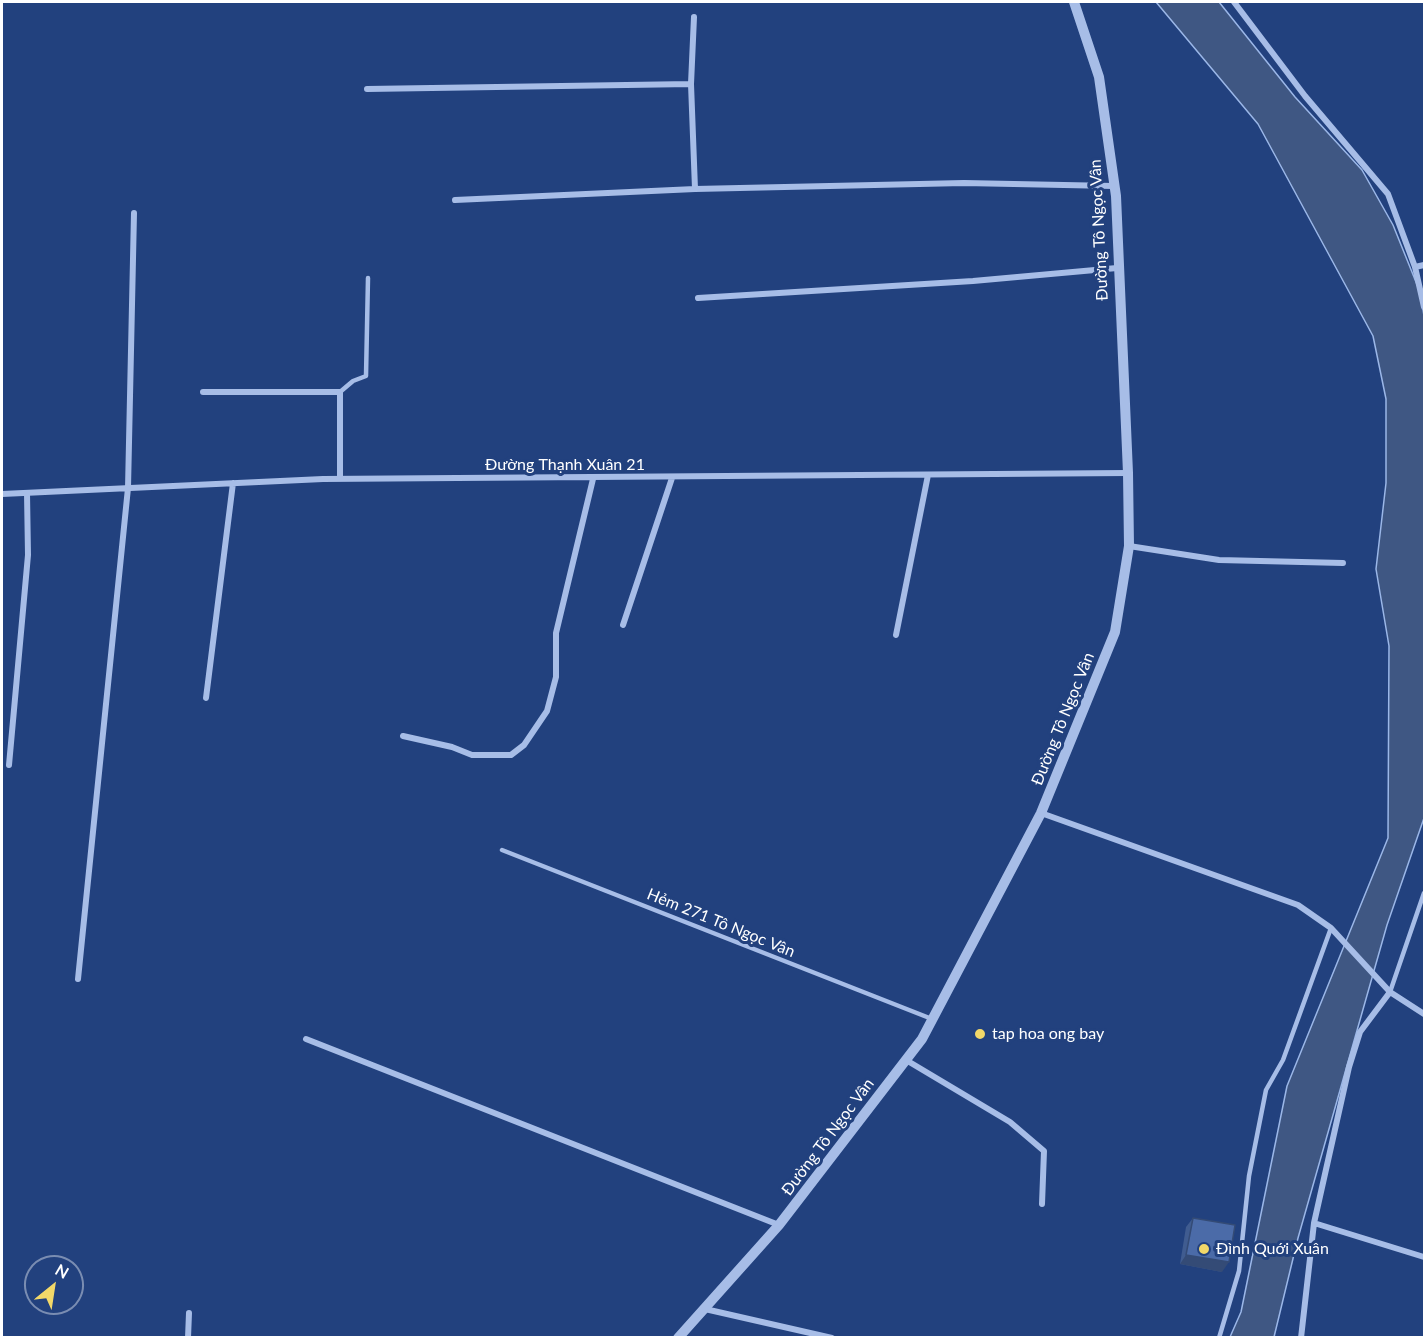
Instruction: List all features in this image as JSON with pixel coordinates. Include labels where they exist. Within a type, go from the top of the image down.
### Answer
[{"type":"street","name":"Đường Tô Ngọc Vân","points":[[678,1338],[779,1225],[906,1060],[932,1019],[1041,813],[1115,632],[1129,546],[1128,473],[1114,186],[1100,76],[1074,2]]},
{"type":"street","points":[[1234,2],[1305,96],[1388,194],[1415,267],[1425,307]]},
{"type":"street","points":[[694,17],[691,84],[695,189]]},
{"type":"street","points":[[367,89],[691,84]]},
{"type":"street","points":[[455,201],[695,189],[964,183],[1114,186]]},
{"type":"street","points":[[78,979],[128,488],[134,213]]},
{"type":"street","points":[[1415,267],[1425,265]]},
{"type":"street","points":[[698,298],[973,281],[1117,268]]},
{"type":"street","points":[[203,392],[340,392],[340,479]]},
{"type":"street","name":"Đường Thạnh Xuân 21","points":[[2,494],[340,479],[593,479],[1128,473]]},
{"type":"street","points":[[896,635],[928,475]]},
{"type":"street","points":[[623,625],[672,478]]},
{"type":"street","points":[[403,736],[453,747],[472,755],[511,755],[524,745],[547,711],[556,677],[556,633],[593,479]]},
{"type":"street","points":[[206,698],[233,483]]},
{"type":"street","points":[[9,765],[28,555],[27,493]]},
{"type":"street","points":[[1129,546],[1219,560],[1343,563]]},
{"type":"street","points":[[1041,813],[1298,905],[1331,928],[1390,992],[1425,1014]]},
{"type":"street","points":[[1301,1338],[1314,1223],[1349,1067],[1360,1032],[1390,992]]},
{"type":"street","points":[[306,1039],[779,1225]]},
{"type":"street","points":[[906,1060],[1010,1122],[1044,1151],[1042,1204]]},
{"type":"street","points":[[1314,1223],[1425,1257]]},
{"type":"street","points":[[704,1309],[832,1338]]},
{"type":"street","points":[[188,1338],[189,1313]]},
{"type":"lane","points":[[340,392],[353,381],[366,376],[368,278]]},
{"type":"lane","name":"Hẻm 271 Tô Ngọc Vân","points":[[502,850],[932,1019]]},
{"type":"lane","points":[[1390,992],[1425,893]]},
{"type":"lane","points":[[1219,1338],[1239,1271],[1249,1176],[1266,1090],[1283,1060],[1331,928]]},
{"type":"water","points":[[1156,2],[1219,2],[1295,97],[1362,170],[1393,225],[1420,292],[1424,316],[1424,818],[1387,925],[1298,1238],[1274,1337],[1230,1337],[1241,1312],[1287,1086],[1388,838],[1389,646],[1376,569],[1386,483],[1386,399],[1373,336],[1258,124]]},
{"type":"building","name":"Đình Quới Xuân","points":[[1193,1218],[1235,1225],[1229,1262],[1186,1255]]},
{"type":"place","name":"tap hoa ong bay","points":[[980,1034]]},
{"type":"place","name":"Đình Quới Xuân","points":[[1204,1249]]}]
